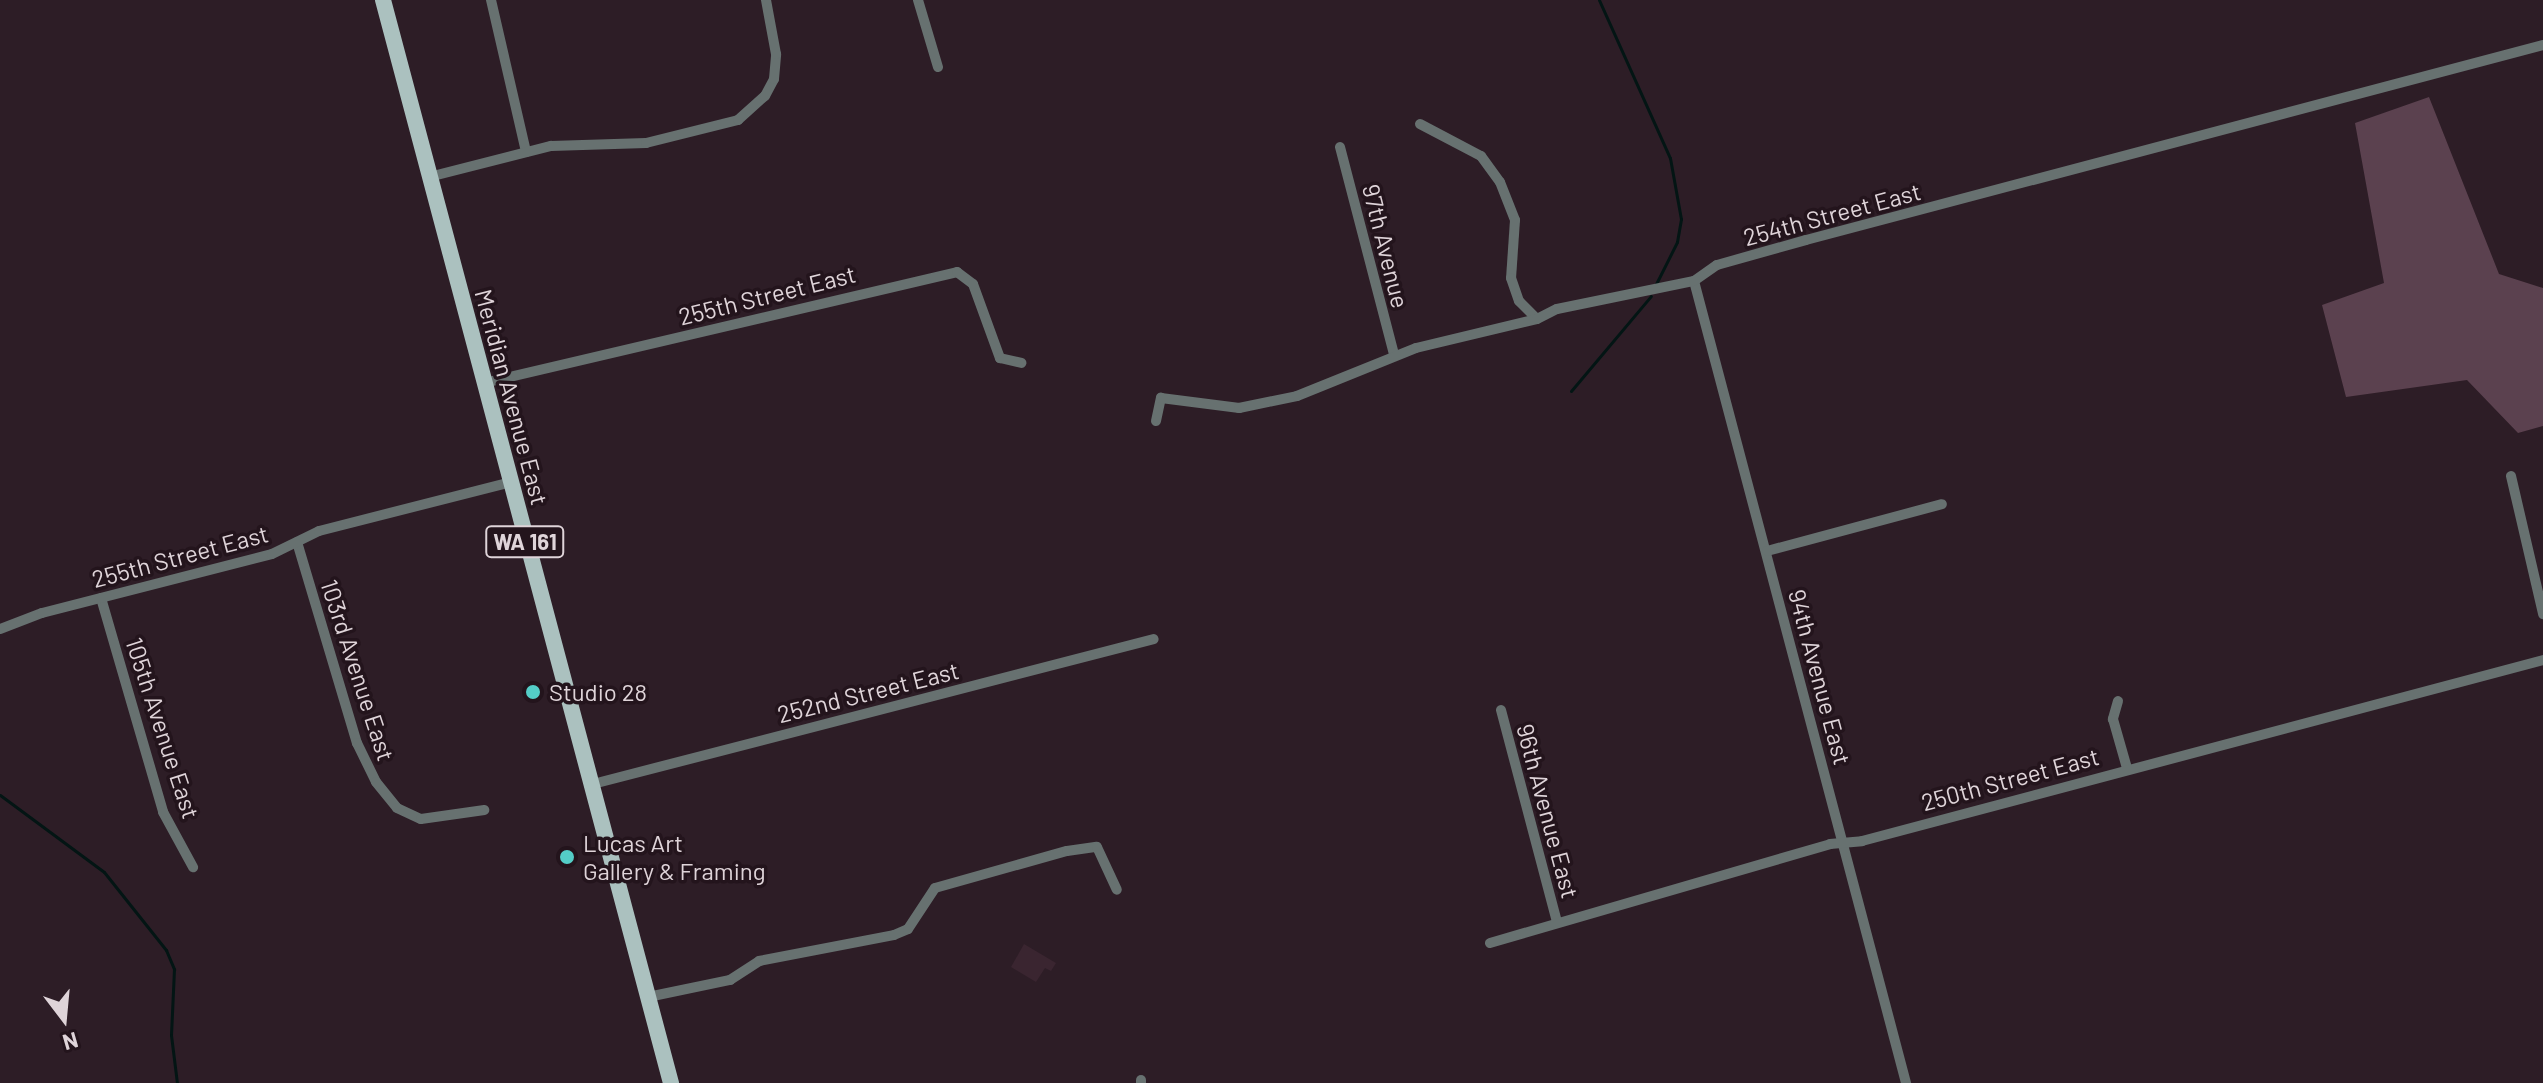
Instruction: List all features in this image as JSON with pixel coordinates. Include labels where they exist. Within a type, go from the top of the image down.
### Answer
[{"type":"main road","name":"Meridian Avenue East","points":[[383,0],[508,483],[593,784],[671,1083]]},
{"type":"street","points":[[491,0],[526,152]]},
{"type":"street","points":[[429,177],[526,152],[646,143],[738,120],[765,96],[774,79],[774,37],[766,0]]},
{"type":"street","points":[[918,0],[938,67]]},
{"type":"street","name":"254th Street East","points":[[1156,421],[1161,398],[1249,407],[1308,393],[1394,355],[1537,319],[1557,309],[1694,281],[1717,265],[1806,240],[2543,45]]},
{"type":"street","points":[[1420,124],[1481,156],[1500,182],[1516,227],[1511,278],[1519,301],[1537,319]]},
{"type":"street","name":"97th Avenue","points":[[1340,147],[1394,355]]},
{"type":"street","name":"255th Street East","points":[[484,383],[936,274],[966,275],[996,352],[1004,361],[1021,363]]},
{"type":"street","name":"94th Avenue East","points":[[1694,281],[1906,1083]]},
{"type":"street","points":[[2511,476],[2543,614]]},
{"type":"street","name":"255th Street East","points":[[0,629],[101,598],[272,554],[319,531],[508,483]]},
{"type":"street","points":[[1767,551],[1942,504]]},
{"type":"street","name":"103rd Avenue East","points":[[297,542],[353,730],[376,782],[397,808],[421,819],[484,810]]},
{"type":"street","name":"105th Avenue East","points":[[101,598],[163,812],[193,867]]},
{"type":"street","name":"252nd Street East","points":[[593,784],[1154,639]]},
{"type":"street","name":"250th Street East","points":[[1490,943],[1557,922],[1589,918],[1843,844],[2543,660]]},
{"type":"street","points":[[2118,701],[2113,719],[2127,768]]},
{"type":"street","name":"96th Avenue East","points":[[1501,710],[1557,922]]},
{"type":"street","points":[[648,997],[730,980],[759,961],[894,935],[908,929],[935,888],[1067,851],[1097,847],[1117,890]]},
{"type":"shaded area","points":[[2429,97],[2499,274],[2543,288],[2543,426],[2518,433],[2467,380],[2346,397],[2322,305],[2384,283],[2355,123]]},
{"type":"shaded area","points":[[1024,944],[1056,963],[1051,971],[1045,968],[1036,982],[1011,967]]},
{"type":"waterway","points":[[1599,0],[1670,158],[1681,219],[1677,242],[1656,284]]},
{"type":"waterway","points":[[1571,391],[1651,296]]},
{"type":"waterway","points":[[0,795],[104,872],[166,950],[174,969],[171,1035],[177,1083]]},
{"type":"place","name":"Studio 28","points":[[533,692]]},
{"type":"place","name":"Lucas Art Gallery & Framing","points":[[567,857]]}]
